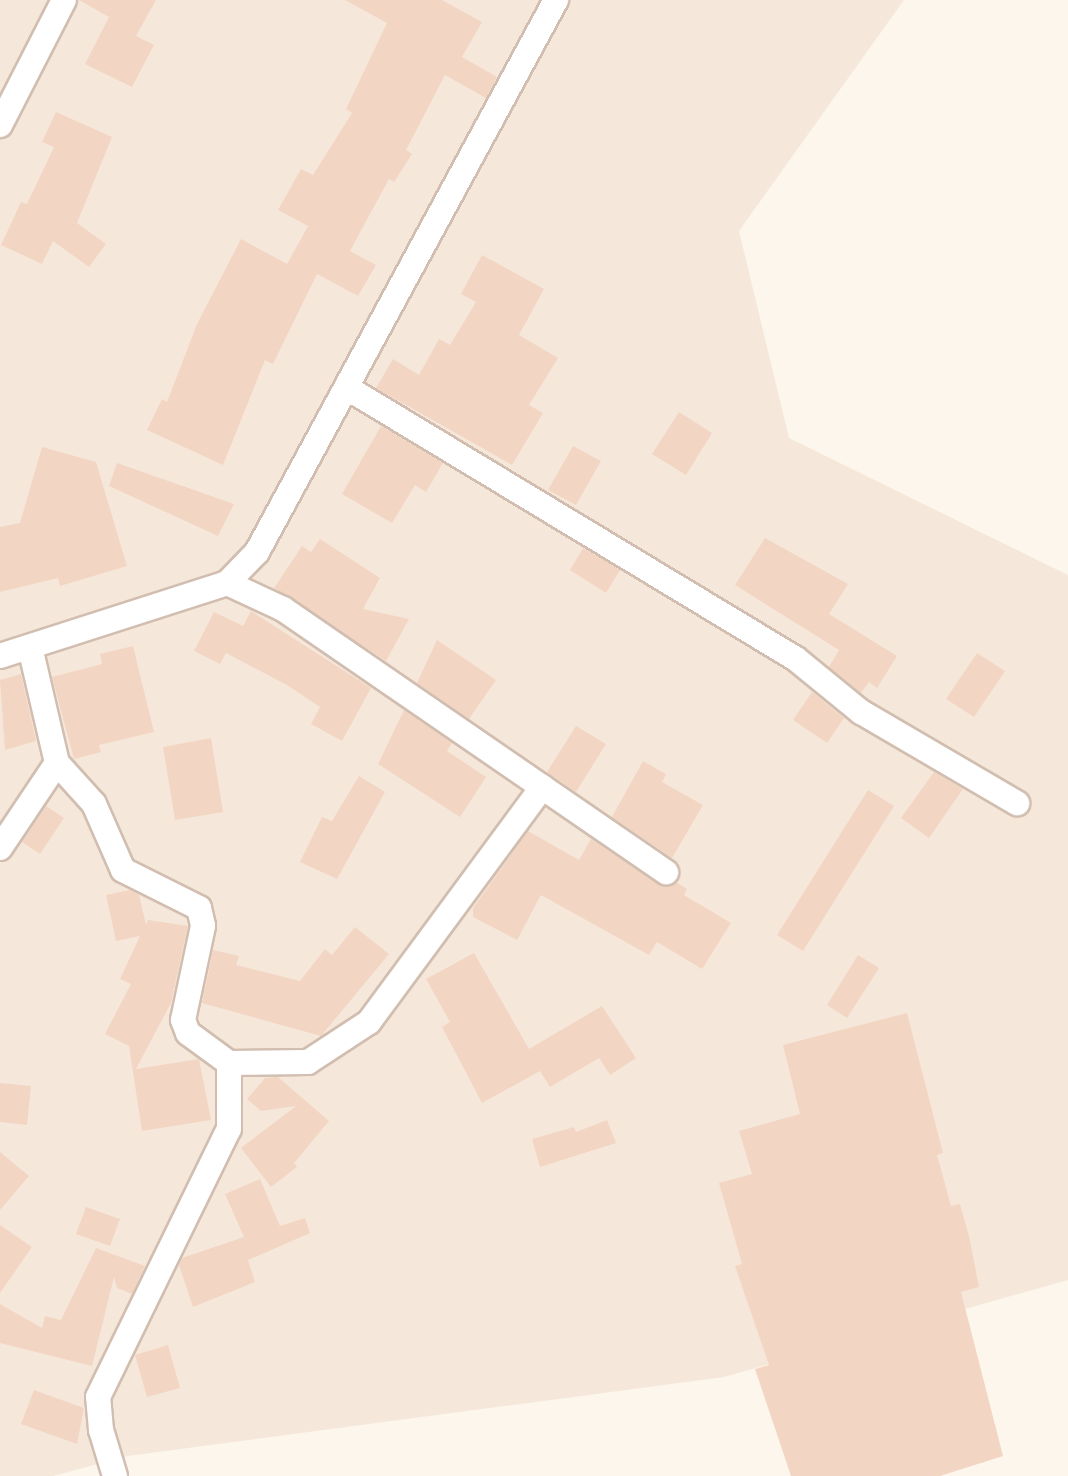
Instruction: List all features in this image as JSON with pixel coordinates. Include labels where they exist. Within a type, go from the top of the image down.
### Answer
[{"type":"street","points":[[0,125],[64,0]]},
{"type":"street","points":[[0,656],[227,583],[257,552],[349,389],[556,0]]},
{"type":"street","points":[[349,389],[769,642],[861,712],[1017,803]]},
{"type":"street","points":[[227,583],[283,609],[666,872]]},
{"type":"street","points":[[30,647],[57,763],[94,804],[123,870],[199,908],[203,926],[183,1020],[188,1033],[229,1063],[308,1062],[369,1022],[542,787]]},
{"type":"street","points":[[0,848],[57,763]]},
{"type":"street","points":[[115,1476],[98,1397],[229,1129],[229,1063]]},
{"type":"shaded area","points":[[0,0],[904,0],[739,231],[789,438],[1068,575],[1068,1280],[724,1377],[128,1456],[53,1476],[0,1476]]},
{"type":"building","points":[[79,0],[156,0],[136,36],[154,45],[132,87],[85,64],[109,17]]},
{"type":"building","points":[[345,0],[442,0],[482,22],[462,57],[497,77],[486,98],[445,75],[406,150],[412,154],[394,182],[389,179],[350,251],[376,265],[358,296],[317,274],[273,364],[265,360],[223,465],[147,430],[162,399],[167,402],[197,324],[241,239],[287,264],[308,226],[278,210],[301,169],[313,175],[352,113],[346,109],[387,23]]},
{"type":"building","points":[[56,112],[112,137],[77,223],[106,244],[89,267],[53,241],[42,264],[1,245],[21,202],[27,204],[54,147],[42,142]]},
{"type":"building","points":[[482,255],[544,289],[519,335],[558,358],[529,405],[543,413],[512,465],[376,388],[393,359],[419,375],[439,339],[450,345],[476,302],[461,294]]},
{"type":"building","points":[[679,412],[712,433],[686,475],[652,454]]},
{"type":"building","points":[[381,426],[443,463],[426,492],[415,485],[392,523],[342,494]]},
{"type":"building","points":[[573,446],[601,461],[576,505],[548,490]]},
{"type":"building","points":[[42,447],[96,462],[127,566],[60,586],[58,578],[0,592],[0,527],[20,523]]},
{"type":"building","points":[[117,463],[234,504],[218,536],[109,486]]},
{"type":"building","points":[[765,538],[848,584],[829,614],[897,656],[877,688],[869,682],[861,693],[829,667],[839,650],[735,585]]},
{"type":"building","points":[[320,539],[380,578],[363,609],[409,619],[386,661],[274,588],[302,546],[311,552]]},
{"type":"building","points":[[583,548],[620,570],[606,593],[570,570]]},
{"type":"building","points":[[251,611],[371,688],[342,741],[311,724],[320,707],[287,685],[226,653],[220,664],[194,651],[214,612],[243,626]]},
{"type":"building","points":[[437,640],[496,680],[469,719],[417,683]]},
{"type":"building","points":[[133,646],[154,732],[99,745],[101,752],[74,759],[52,677],[102,664],[100,654]]},
{"type":"building","points":[[977,653],[1005,671],[974,717],[946,699]]},
{"type":"building","points":[[21,674],[36,741],[5,750],[0,680]]},
{"type":"building","points":[[812,692],[844,718],[827,743],[793,720]]},
{"type":"building","points":[[404,710],[452,743],[447,751],[486,777],[460,817],[378,764]]},
{"type":"building","points":[[576,726],[606,744],[576,792],[547,772]]},
{"type":"building","points":[[211,738],[223,812],[175,820],[163,747]]},
{"type":"building","points":[[643,761],[666,774],[662,782],[703,805],[672,858],[612,817]]},
{"type":"building","points":[[934,772],[963,789],[929,838],[901,818]]},
{"type":"building","points":[[359,776],[385,792],[337,879],[300,862],[322,817],[332,821]]},
{"type":"building","points":[[868,790],[894,806],[803,951],[777,935]]},
{"type":"building","points":[[46,806],[64,818],[40,854],[22,842]]},
{"type":"building","points":[[528,831],[579,860],[591,839],[658,884],[676,882],[687,889],[684,895],[731,923],[702,969],[657,942],[649,955],[541,895],[517,940],[473,917],[473,908]]},
{"type":"building","points":[[130,890],[139,895],[146,925],[148,920],[188,926],[171,1003],[136,1069],[199,1059],[211,1120],[142,1131],[129,1046],[105,1034],[131,984],[120,979],[140,936],[116,941],[106,895]]},
{"type":"building","points":[[355,927],[389,954],[321,1036],[202,1003],[213,950],[239,956],[236,965],[300,981],[325,949],[332,955]]},
{"type":"building","points":[[474,953],[529,1049],[602,1006],[636,1058],[610,1075],[599,1058],[550,1087],[540,1071],[482,1103],[442,1027],[450,1022],[426,979]]},
{"type":"building","points":[[858,955],[879,968],[847,1018],[827,1005]]},
{"type":"building","points":[[907,1013],[943,1153],[937,1155],[951,1206],[960,1204],[969,1236],[979,1287],[961,1292],[1003,1456],[940,1476],[791,1476],[755,1369],[769,1365],[735,1266],[742,1264],[719,1183],[752,1174],[739,1131],[800,1114],[783,1045]]},
{"type":"building","points":[[278,1077],[329,1121],[294,1163],[297,1167],[271,1187],[241,1148],[296,1106],[261,1111],[247,1099],[265,1078]]},
{"type":"building","points":[[0,1083],[31,1086],[27,1125],[0,1122]]},
{"type":"building","points":[[607,1120],[616,1143],[540,1167],[532,1139],[574,1127],[576,1132]]},
{"type":"building","points":[[0,1152],[29,1176],[0,1210]]},
{"type":"building","points":[[260,1179],[280,1226],[305,1218],[310,1233],[248,1260],[255,1282],[193,1307],[179,1265],[182,1258],[244,1237],[225,1194]]},
{"type":"building","points":[[86,1207],[120,1219],[110,1246],[76,1234]]},
{"type":"building","points":[[0,1225],[32,1247],[0,1293]]},
{"type":"building","points":[[96,1248],[145,1266],[132,1294],[117,1288],[114,1277],[92,1366],[0,1343],[0,1304],[42,1328],[45,1316],[61,1320]]},
{"type":"building","points":[[168,1345],[180,1388],[147,1397],[135,1355]]},
{"type":"building","points":[[34,1390],[84,1408],[77,1444],[21,1424]]}]
